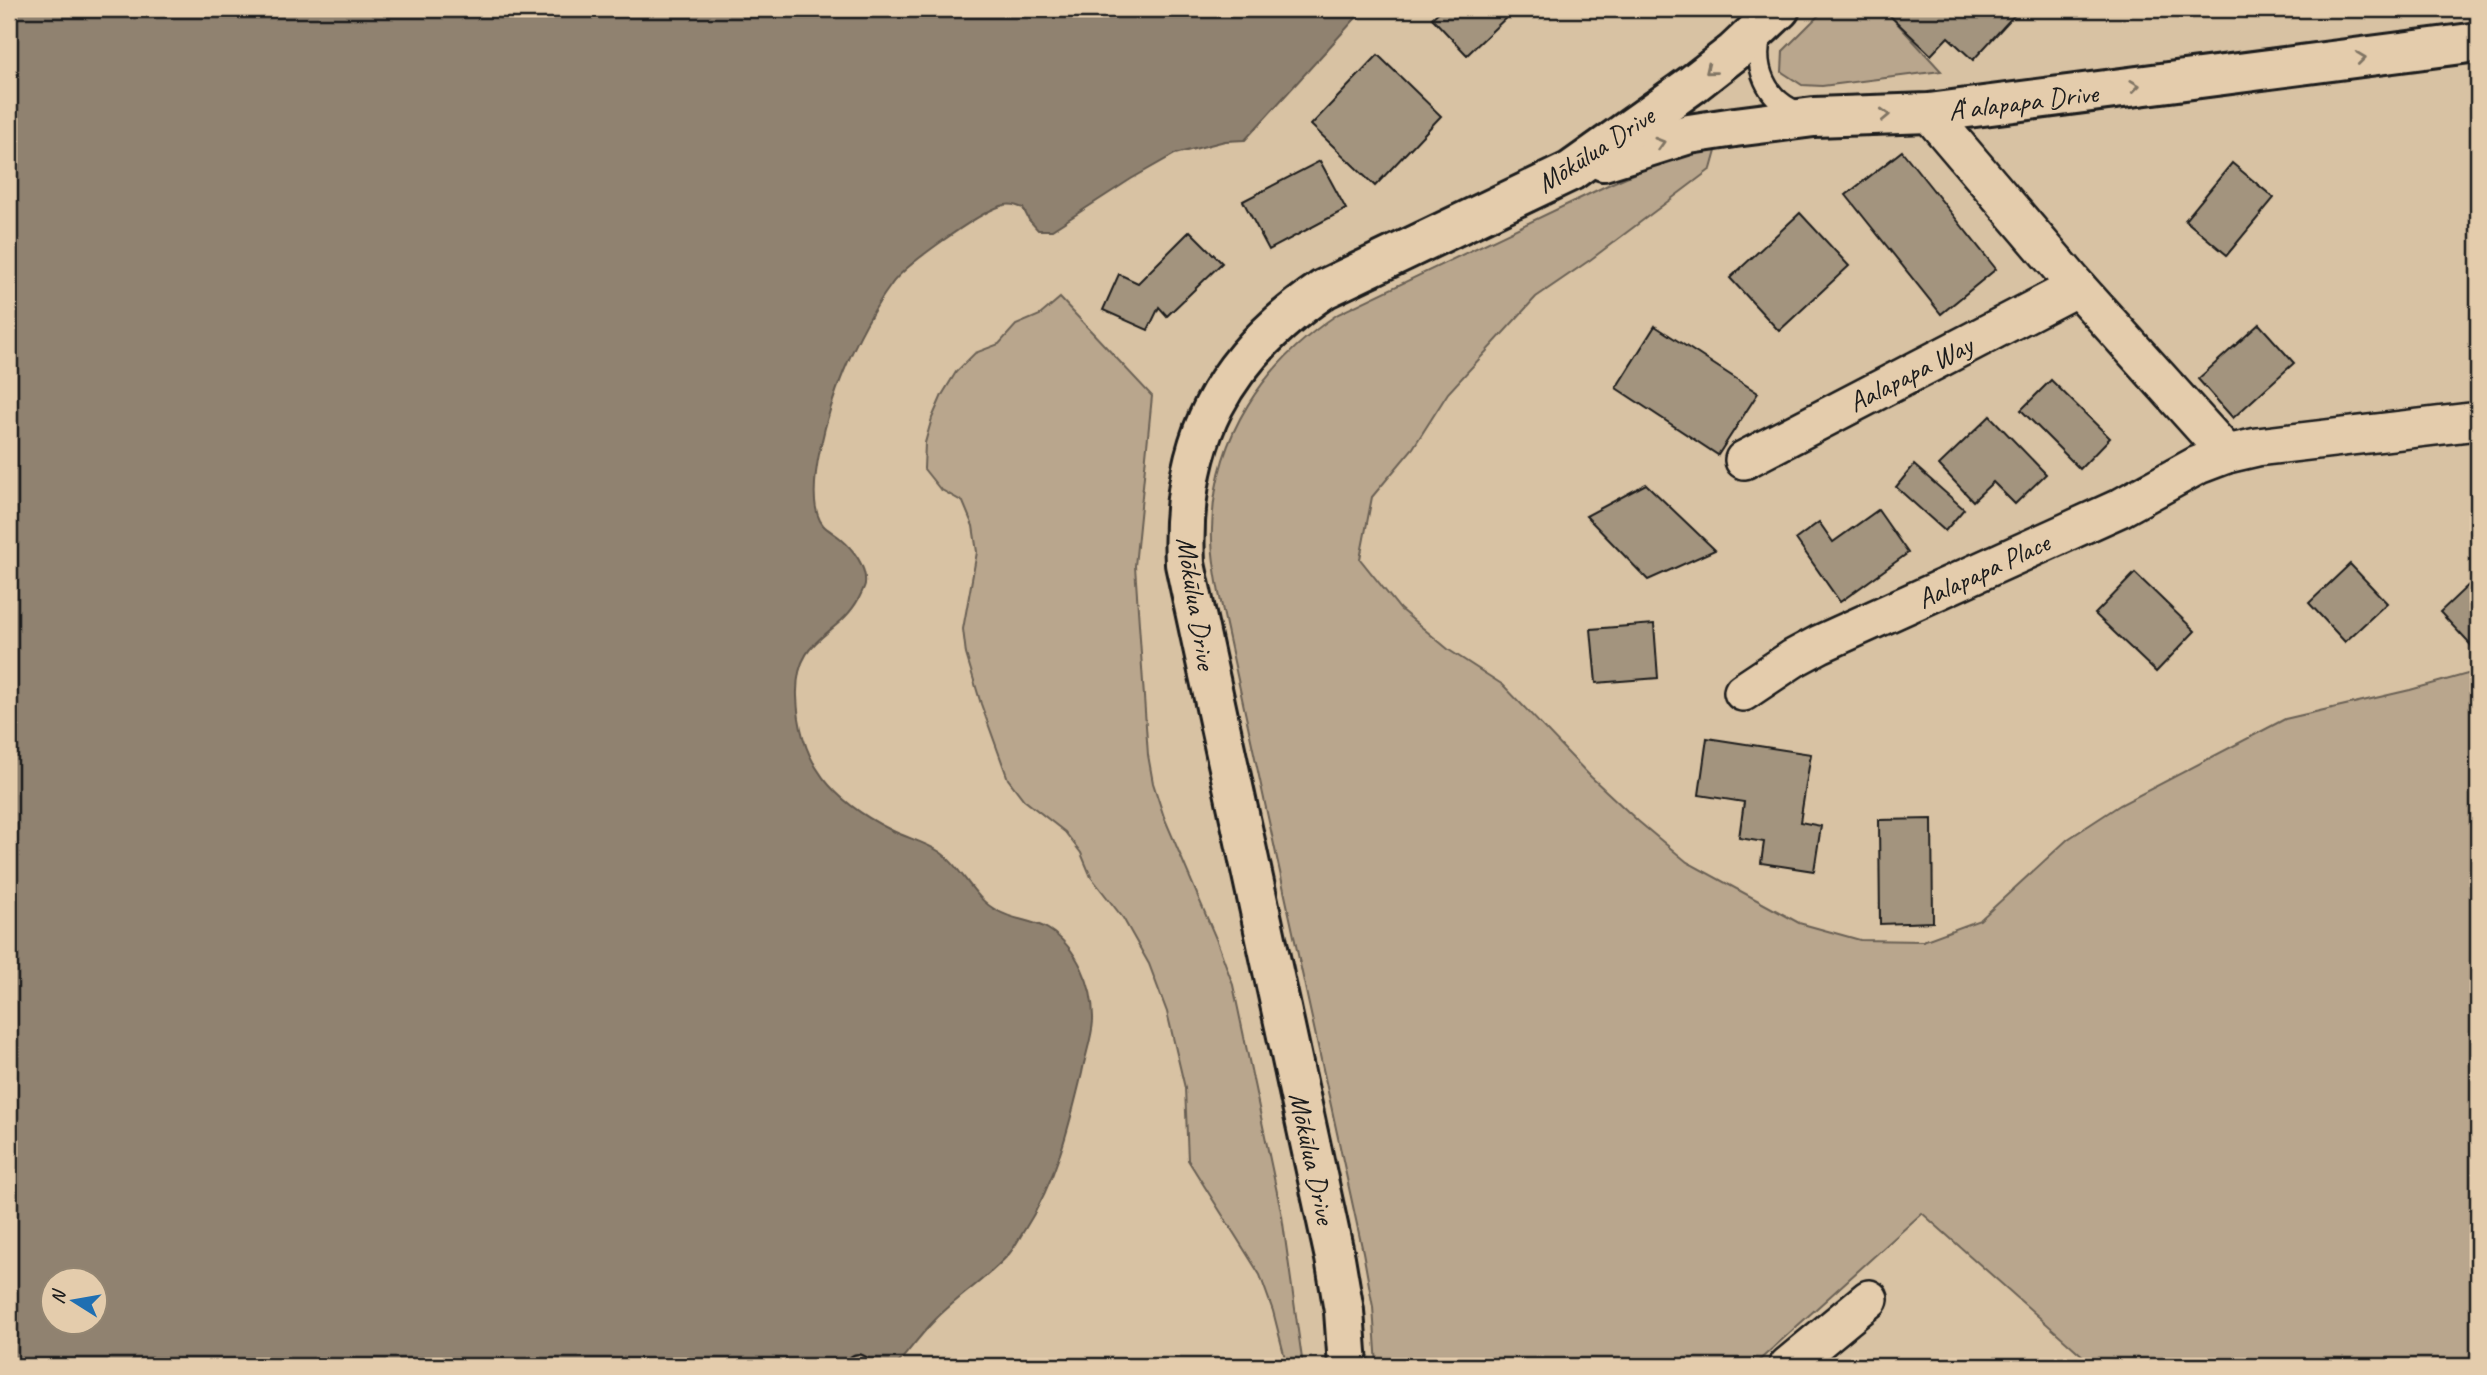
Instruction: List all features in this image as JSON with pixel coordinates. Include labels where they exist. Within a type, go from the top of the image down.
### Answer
[{"type":"street","name":"Mōkūlua Drive","points":[[1348,1366],[1344,1311],[1335,1258],[1185,564],[1183,528],[1186,492],[1194,457],[1206,423],[1242,360],[1266,333],[1294,309],[1324,289],[1571,171],[1693,84],[1734,52],[1775,13]]},
{"type":"street","name":"Aʻalapapa Drive","points":[[1571,171],[1689,134],[1814,117],[1929,113],[2478,43]]},
{"type":"street","points":[[1929,113],[2077,287],[2227,454]]},
{"type":"street","name":"Aalapapa Way","points":[[1744,460],[2077,287]]},
{"type":"street","name":"Aalapapa Place","points":[[1743,692],[1820,644],[2120,508],[2197,465],[2257,447],[2478,421]]},
{"type":"street","points":[[1788,1366],[1869,1299]]},
{"type":"lane","points":[[1775,13],[1762,31],[1758,46],[1757,61],[1761,76],[1769,91],[1781,103],[1814,117]]},
{"type":"shaded area","points":[[9,9],[1364,9],[1245,140],[1225,141],[1175,154],[1052,230],[1038,230],[1023,208],[1004,205],[942,241],[898,276],[884,295],[859,338],[832,404],[816,472],[817,512],[823,525],[846,543],[858,559],[864,571],[865,584],[850,611],[810,649],[798,676],[799,720],[812,761],[836,793],[870,819],[928,845],[948,858],[989,906],[1004,914],[1042,926],[1058,937],[1082,969],[1093,1008],[1091,1034],[1072,1113],[1053,1173],[1036,1211],[1013,1248],[1000,1263],[935,1320],[896,1366],[9,1366]]},
{"type":"shaded area","points":[[1825,9],[1884,9],[1941,71],[1822,86],[1802,85],[1782,72],[1783,51]]},
{"type":"shaded area","points":[[1718,144],[1711,169],[1536,297],[1448,393],[1413,448],[1372,497],[1360,559],[1400,609],[1449,650],[1503,685],[1591,777],[1687,862],[1799,923],[1860,940],[1923,941],[1980,920],[2068,839],[2120,805],[2285,719],[2478,671],[2478,1366],[2094,1366],[1922,1213],[1753,1366],[1377,1366],[1373,1307],[1363,1252],[1216,577],[1212,529],[1215,495],[1222,463],[1233,433],[1266,379],[1311,334],[1338,314],[1610,184],[1658,163]]},
{"type":"shaded area","points":[[1060,298],[1152,396],[1135,566],[1148,755],[1153,783],[1164,817],[1233,985],[1282,1216],[1303,1366],[1287,1366],[1273,1311],[1260,1275],[1188,1160],[1185,1088],[1167,1012],[1149,964],[1123,918],[1091,877],[1081,853],[1065,832],[1024,800],[1008,779],[966,654],[963,629],[977,552],[973,526],[963,502],[940,489],[924,469],[925,443],[942,395],[956,372],[975,353],[999,344],[1016,325],[1040,315]]},
{"type":"building","points":[[1442,9],[1508,9],[1512,12],[1467,55],[1432,18]]},
{"type":"building","points":[[1883,9],[2020,9],[1973,60],[1948,37],[1931,55]]},
{"type":"building","points":[[1378,55],[1441,116],[1375,186],[1311,125]]},
{"type":"building","points":[[1902,151],[1996,269],[1941,314],[1846,195]]},
{"type":"building","points":[[1320,161],[1346,209],[1269,250],[1243,201]]},
{"type":"building","points":[[2232,163],[2274,198],[2227,255],[2185,220]]},
{"type":"building","points":[[1800,213],[1849,266],[1779,331],[1730,278]]},
{"type":"building","points":[[1190,231],[1222,263],[1167,316],[1159,307],[1148,330],[1103,310],[1119,274],[1138,283]]},
{"type":"building","points":[[2259,324],[2294,363],[2233,418],[2198,379]]},
{"type":"building","points":[[1655,326],[1758,393],[1718,455],[1616,388]]},
{"type":"building","points":[[2051,380],[2110,438],[2080,469],[2021,410]]},
{"type":"building","points":[[1990,416],[2046,474],[2015,504],[1993,482],[1973,501],[1939,465]]},
{"type":"building","points":[[1914,465],[1964,509],[1945,531],[1896,487]]},
{"type":"building","points":[[1646,484],[1715,550],[1648,580],[1586,516]]},
{"type":"building","points":[[1878,510],[1908,553],[1840,602],[1796,539],[1819,522],[1833,542]]},
{"type":"building","points":[[2350,564],[2387,603],[2345,642],[2309,603]]},
{"type":"building","points":[[2135,573],[2195,631],[2156,672],[2095,614]]},
{"type":"building","points":[[2478,576],[2478,653],[2440,612]]},
{"type":"building","points":[[1654,624],[1658,678],[1596,683],[1591,629]]},
{"type":"building","points":[[1707,738],[1811,754],[1800,822],[1821,826],[1814,871],[1761,863],[1764,842],[1739,838],[1744,802],[1699,795]]},
{"type":"building","points":[[1932,819],[1933,922],[1880,924],[1879,820]]}]
